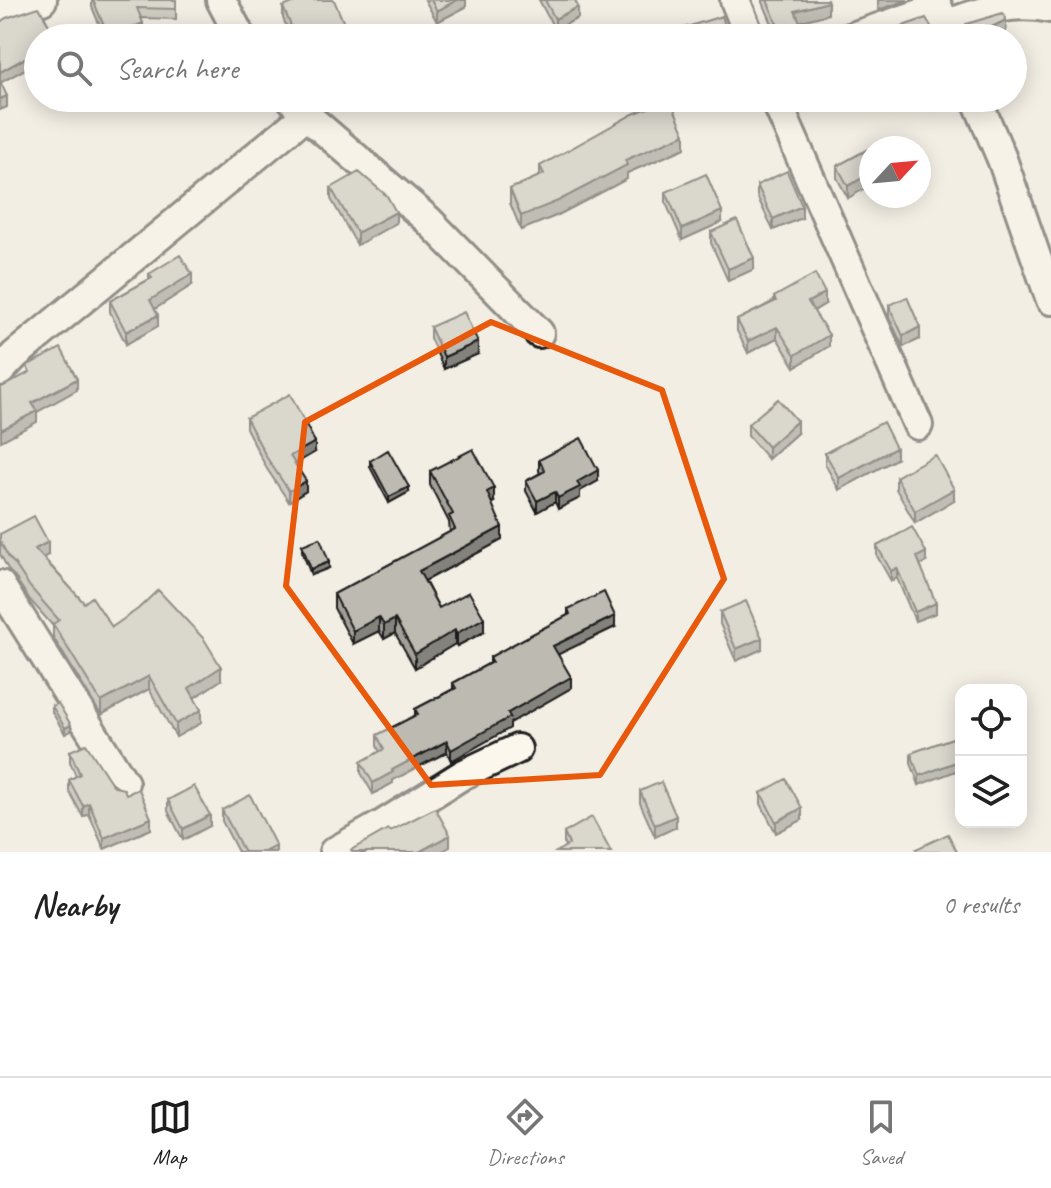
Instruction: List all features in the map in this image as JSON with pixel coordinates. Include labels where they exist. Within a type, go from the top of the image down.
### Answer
[{"type":"street","points":[[0,14],[42,0]]},
{"type":"street","points":[[221,0],[234,24]]},
{"type":"street","points":[[735,0],[744,24]]},
{"type":"street","points":[[963,24],[999,5],[1034,4],[1051,8]]},
{"type":"street","points":[[891,24],[938,8],[945,24]]},
{"type":"street","points":[[0,371],[291,112]]},
{"type":"street","points":[[305,112],[428,220],[539,333]]},
{"type":"street","points":[[781,112],[918,425]]},
{"type":"street","points":[[982,112],[1002,159],[1051,300]]},
{"type":"street","points":[[0,585],[124,783]]},
{"type":"street","points":[[334,852],[462,775],[517,749]]},
{"type":"highlighted area","points":[[491,322],[662,390],[724,579],[600,775],[431,785],[286,586],[305,422]]},
{"type":"building","points":[[93,0],[176,0],[176,9],[137,8],[143,23],[141,24],[103,24]]},
{"type":"building","points":[[300,0],[334,0],[344,24],[290,24],[283,7]]},
{"type":"building","points":[[431,0],[457,0],[437,11]]},
{"type":"building","points":[[545,0],[575,0],[578,7],[555,19]]},
{"type":"building","points":[[767,0],[828,2],[795,11],[801,24],[777,24]]},
{"type":"building","points":[[39,7],[48,24],[24,24],[24,59],[0,72],[0,22]]},
{"type":"building","points":[[1003,13],[1006,20],[998,24],[966,24]]},
{"type":"building","points":[[722,16],[725,24],[696,24]]},
{"type":"building","points":[[926,18],[930,24],[909,24]]},
{"type":"building","points":[[0,81],[7,96],[0,99]]},
{"type":"building","points":[[676,112],[685,134],[625,160],[627,165],[558,201],[521,216],[510,189],[544,174],[540,166],[633,114]]},
{"type":"building","points":[[859,154],[859,180],[848,186],[837,166]]},
{"type":"building","points":[[787,171],[802,206],[773,219],[757,185]]},
{"type":"building","points":[[359,172],[387,196],[396,212],[357,233],[331,188]]},
{"type":"building","points":[[706,174],[722,211],[682,229],[666,192]]},
{"type":"building","points":[[737,220],[754,258],[728,269],[711,232]]},
{"type":"building","points":[[180,255],[192,274],[150,300],[158,315],[126,332],[110,301],[152,278],[149,274]]},
{"type":"building","points":[[815,274],[825,293],[808,302],[829,335],[795,355],[777,327],[748,341],[737,320],[776,301],[774,297]]},
{"type":"building","points":[[907,297],[920,327],[903,336],[889,305]]},
{"type":"building","points":[[464,312],[478,342],[444,357],[430,327]]},
{"type":"building","points":[[61,348],[77,379],[32,403],[37,411],[1,430],[0,388],[30,372],[26,366]]},
{"type":"building","points":[[290,394],[315,442],[290,456],[306,481],[289,491],[246,418]]},
{"type":"building","points":[[778,399],[797,421],[768,447],[748,424]]},
{"type":"building","points":[[883,422],[896,448],[839,478],[825,453]]},
{"type":"building","points":[[581,438],[598,470],[577,482],[580,487],[558,498],[555,492],[537,501],[526,481],[545,471],[539,460]]},
{"type":"building","points":[[473,449],[494,488],[487,492],[502,527],[419,571],[439,608],[469,592],[484,618],[457,633],[455,630],[415,654],[395,619],[384,625],[379,617],[353,631],[334,594],[455,529],[449,516],[453,514],[430,471]]},
{"type":"building","points":[[388,450],[409,487],[389,497],[370,461]]},
{"type":"building","points":[[935,455],[954,489],[915,511],[896,477]]},
{"type":"building","points":[[34,516],[48,542],[35,549],[84,603],[92,597],[112,627],[158,590],[204,639],[221,667],[189,688],[201,710],[176,724],[149,676],[101,702],[53,624],[59,620],[30,587],[0,541],[0,534]]},
{"type":"building","points":[[912,527],[926,552],[917,557],[936,603],[915,612],[897,568],[891,571],[877,546]]},
{"type":"building","points":[[320,538],[329,562],[311,569],[302,545]]},
{"type":"building","points":[[604,592],[615,616],[553,646],[571,677],[508,713],[510,717],[451,750],[447,741],[373,783],[361,762],[384,749],[377,735],[418,714],[415,709],[456,688],[453,683],[492,662],[490,657],[570,614],[568,609]]},
{"type":"building","points":[[746,601],[762,638],[736,649],[720,612]]},
{"type":"building","points":[[58,703],[71,725],[65,728],[52,706]]},
{"type":"building","points":[[955,737],[955,762],[919,776],[911,753]]},
{"type":"building","points":[[86,744],[115,787],[124,789],[126,794],[139,789],[151,818],[104,838],[89,803],[83,806],[69,780],[80,774],[70,751]]},
{"type":"building","points":[[786,779],[802,808],[776,822],[761,793]]},
{"type":"building","points":[[661,782],[676,816],[655,825],[640,791]]},
{"type":"building","points":[[194,786],[210,815],[183,829],[168,800]]},
{"type":"building","points":[[250,795],[276,846],[264,852],[244,852],[222,810]]},
{"type":"building","points":[[435,808],[450,835],[419,852],[351,850],[388,829],[390,831]]},
{"type":"building","points":[[592,817],[611,852],[556,852],[569,844],[564,833]]},
{"type":"building","points":[[948,834],[957,852],[917,852],[916,849]]}]
